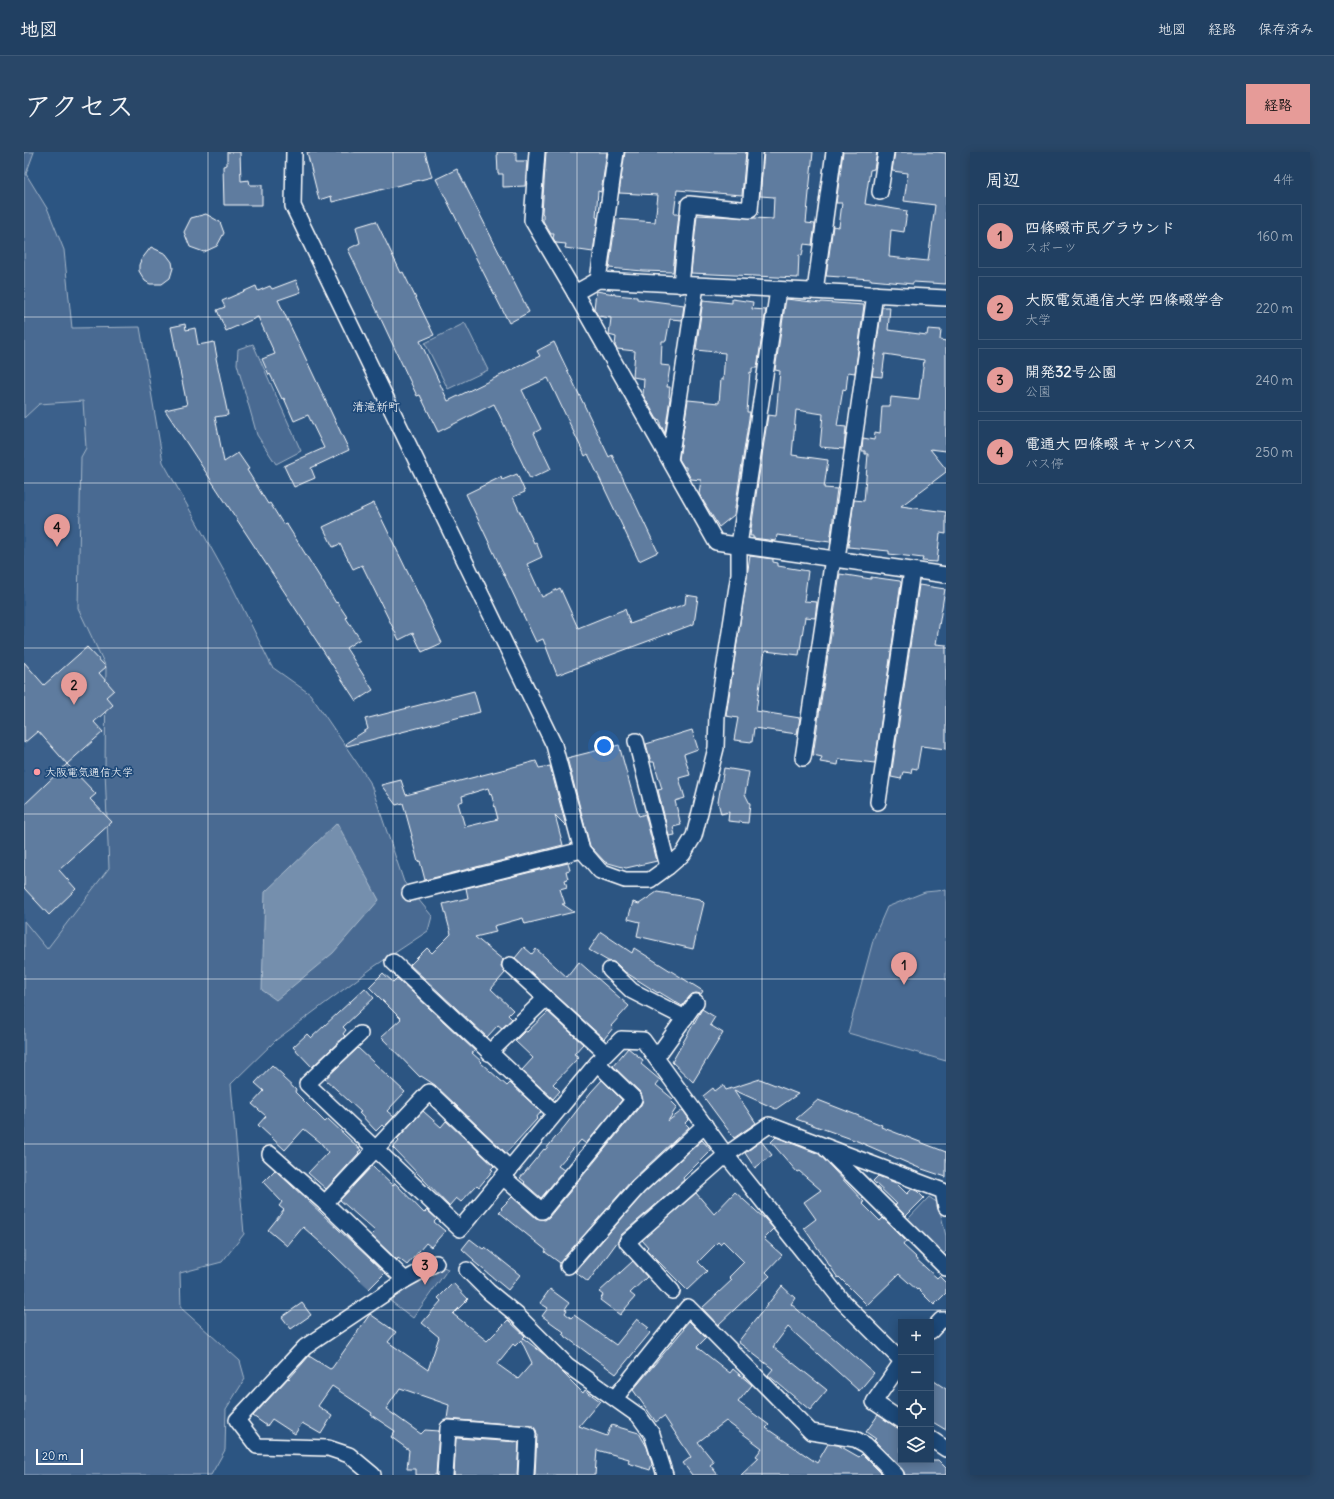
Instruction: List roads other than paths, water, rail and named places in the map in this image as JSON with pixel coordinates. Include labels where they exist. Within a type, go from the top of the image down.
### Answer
[{"type":"street","points":[[294,152],[293,206],[554,746],[582,850],[600,871],[625,880],[650,880],[683,854],[694,836],[716,748],[717,715],[738,574],[739,545],[778,290]]},
{"type":"street","points":[[537,152],[532,220],[716,542],[946,575]]},
{"type":"street","points":[[598,280],[616,152]]},
{"type":"street","points":[[681,285],[689,204],[750,210],[755,152]]},
{"type":"street","points":[[815,291],[834,152]]},
{"type":"street","points":[[880,192],[886,152]]},
{"type":"street","points":[[575,293],[598,280],[946,298]]},
{"type":"street","points":[[670,460],[696,286]]},
{"type":"street","points":[[803,758],[875,294]]},
{"type":"street","points":[[878,802],[912,570]]},
{"type":"street","points":[[636,742],[668,867]]},
{"type":"street","points":[[410,893],[582,850]]},
{"type":"street","points":[[393,962],[555,1113]]},
{"type":"street","points":[[325,1203],[429,1092],[542,1211],[634,1098],[602,1058],[546,998],[510,965]]},
{"type":"street","points":[[610,970],[632,991],[685,1018]]},
{"type":"street","points":[[489,1053],[546,998]]},
{"type":"street","points":[[656,1058],[696,1002]]},
{"type":"street","points":[[360,1034],[307,1084],[460,1229],[602,1058],[621,1039],[643,1040],[726,1155],[843,1302],[898,1358]]},
{"type":"street","points":[[568,1266],[638,1187],[705,1125]]},
{"type":"street","points":[[672,1290],[627,1242],[726,1155],[769,1125],[943,1191],[946,1207]]},
{"type":"street","points":[[823,1146],[946,1268]]},
{"type":"street","points":[[270,1154],[325,1203],[405,1280]]},
{"type":"street","points":[[373,1475],[349,1455],[328,1448],[257,1446],[237,1420],[305,1347],[405,1280],[436,1263]]},
{"type":"street","points":[[467,1270],[489,1292],[517,1315],[567,1365],[639,1416],[652,1434],[665,1475]]},
{"type":"street","points":[[615,1398],[688,1307],[811,1432],[855,1439],[866,1445],[896,1475]]},
{"type":"street","points":[[934,1328],[941,1320],[946,1320]]},
{"type":"street","points":[[898,1366],[874,1402],[898,1418]]},
{"type":"street","points":[[445,1475],[448,1428],[528,1434],[526,1475]]},
{"type":"street","points":[[934,1441],[946,1449]]},
{"type":"place","name":"電通大 四條畷 キャンパス","points":[[57,547]]},
{"type":"place","name":"大阪電気通信大学 四條畷学舎","points":[[74,705]]},
{"type":"place","name":"大阪電気通信大学","points":[[37,772]]},
{"type":"place","name":"四條畷市民グラウンド","points":[[904,985]]},
{"type":"place","name":"開発32号公園","points":[[425,1285]]},
{"type":"district","name":"清滝新町","points":[[376,407]]}]
